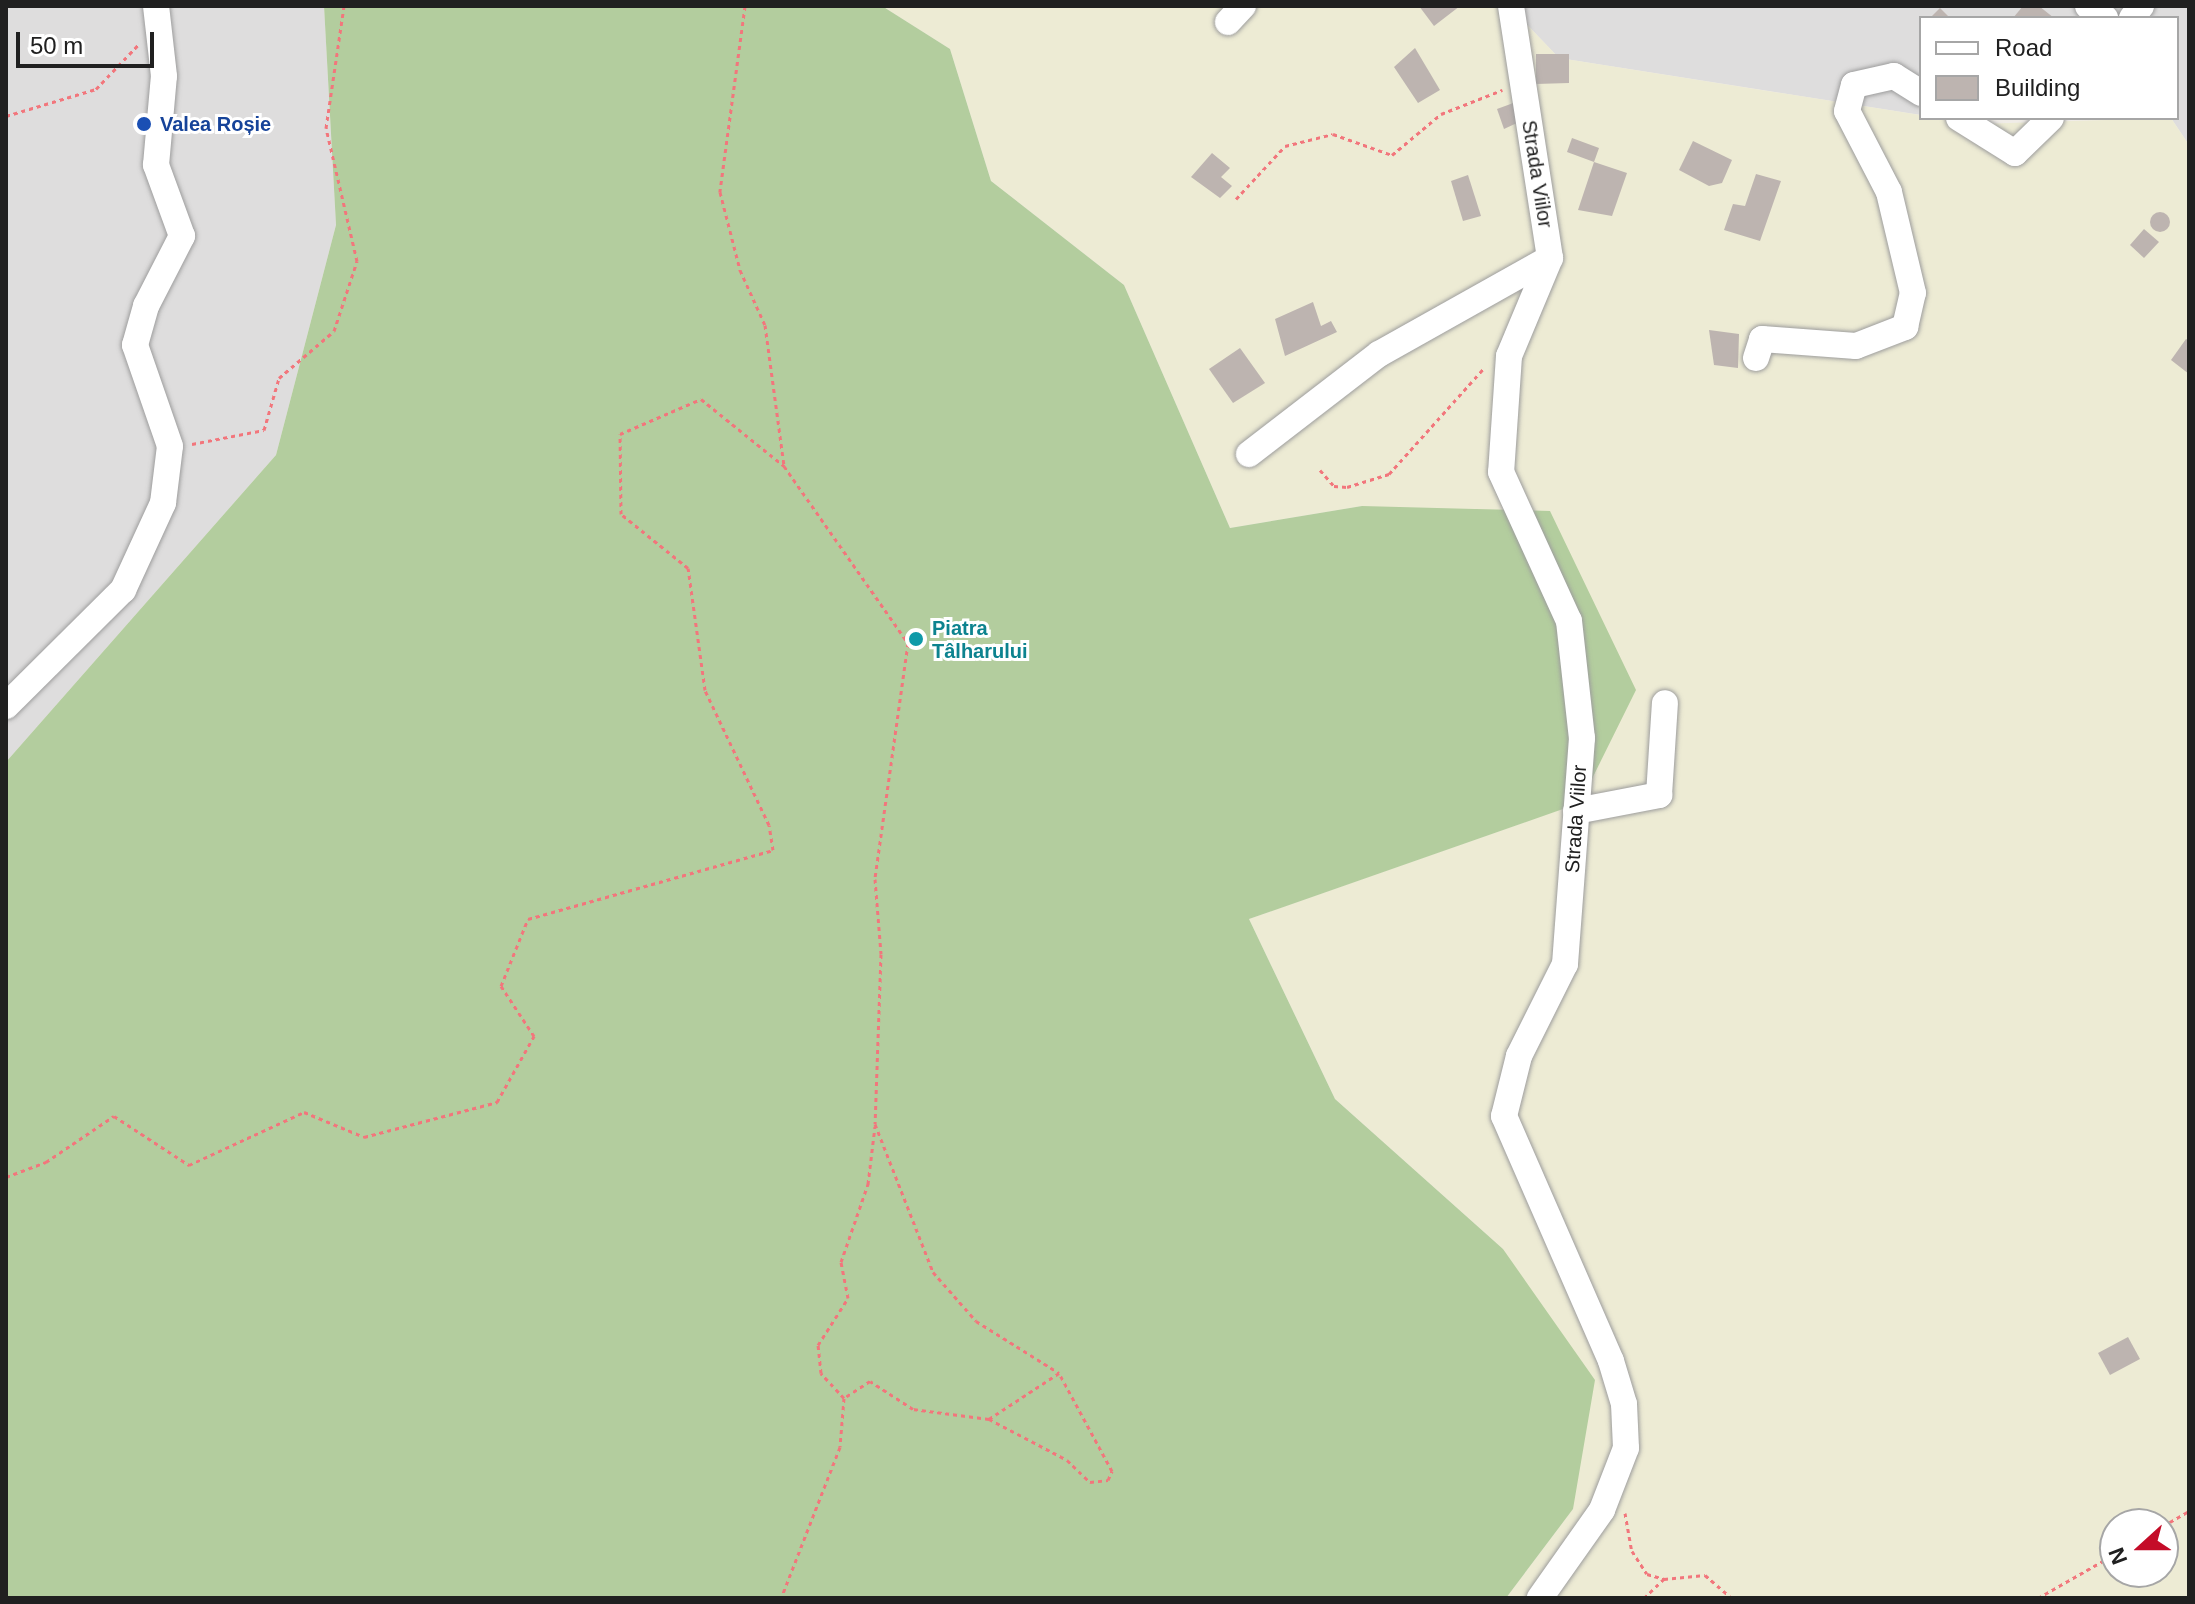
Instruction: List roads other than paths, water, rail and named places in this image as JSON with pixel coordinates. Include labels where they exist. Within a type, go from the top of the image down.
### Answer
[{"type":"street","points":[[6,706],[138,568],[163,503],[170,446],[135,345],[182,236],[156,165],[161,34],[156,6]]},
{"type":"street","name":"Strada Viilor","points":[[1511,6],[1550,258],[1509,356],[1501,472],[1577,648],[1582,738],[1565,964],[1519,1056],[1504,1116],[1611,1361],[1624,1404],[1618,1479],[1540,1598]]},
{"type":"street","points":[[1756,358],[1762,339],[1856,346],[1905,327],[1913,293],[1889,192],[1847,111],[1854,85],[1894,76],[1919,92]]},
{"type":"street","points":[[1962,120],[2015,153],[2049,120]]},
{"type":"street","points":[[1249,454],[1379,354],[1550,258]]},
{"type":"street","points":[[1576,811],[1659,795],[1665,703]]},
{"type":"place","name":"Valea Roșie","points":[[144,124]]},
{"type":"place","name":"Piatra Tâlharului","points":[[916,639]]}]
